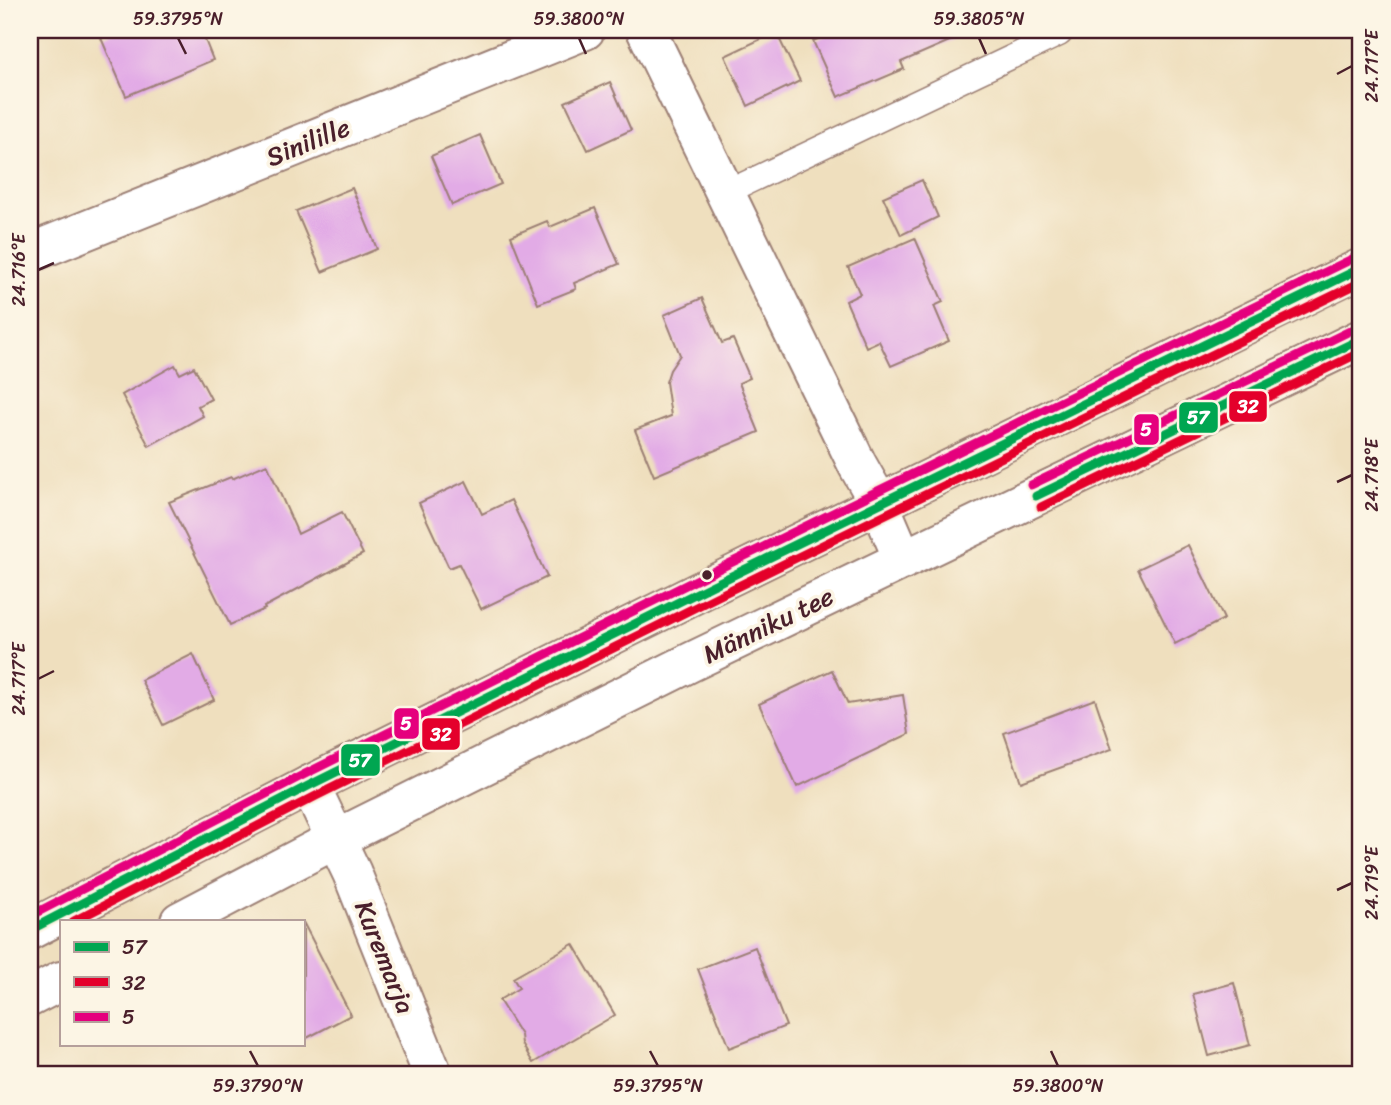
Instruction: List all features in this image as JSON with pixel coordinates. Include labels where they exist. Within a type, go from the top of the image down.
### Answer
[{"type":"street","name":"Sinilille","points":[[30,253],[585,30]]},
{"type":"street","points":[[646,30],[858,467],[879,503],[903,559]]},
{"type":"street","points":[[30,930],[310,785],[1361,268]]},
{"type":"street","name":"Männiku tee","points":[[182,920],[336,839],[679,668],[1361,339]]},
{"type":"street","name":"Kuremarja","points":[[310,785],[352,873],[433,1075]]},
{"type":"street","points":[[30,997],[60,982]]},
{"type":"lane","points":[[725,193],[1060,34]]},
{"type":"building","points":[[120,30],[201,30],[213,60],[126,96],[101,38]]},
{"type":"building","points":[[839,30],[975,30],[901,62],[904,69],[838,97],[813,41]]},
{"type":"building","points":[[776,32],[800,81],[748,106],[725,56]]},
{"type":"building","points":[[610,82],[631,130],[588,150],[565,102]]},
{"type":"building","points":[[480,135],[501,184],[452,205],[431,156]]},
{"type":"building","points":[[922,180],[938,217],[901,235],[883,197]]},
{"type":"building","points":[[352,188],[377,249],[322,272],[296,211]]},
{"type":"building","points":[[595,208],[619,264],[574,283],[576,289],[538,304],[511,236],[547,221],[550,227]]},
{"type":"building","points":[[915,238],[943,302],[934,306],[949,341],[891,366],[879,341],[866,347],[846,301],[860,294],[848,267]]},
{"type":"building","points":[[702,298],[722,343],[733,339],[750,378],[739,383],[759,432],[654,476],[635,430],[671,416],[666,382],[680,355],[664,315]]},
{"type":"building","points":[[175,365],[180,374],[194,367],[211,399],[198,406],[203,416],[149,446],[122,395]]},
{"type":"building","points":[[267,464],[298,534],[342,512],[363,554],[264,607],[265,609],[230,625],[169,502]]},
{"type":"building","points":[[466,481],[482,514],[511,500],[547,577],[481,609],[459,564],[449,568],[419,503]]},
{"type":"building","points":[[1188,545],[1224,619],[1175,644],[1138,569]]},
{"type":"building","points":[[193,654],[214,700],[163,725],[141,680]]},
{"type":"building","points":[[832,670],[848,704],[903,695],[909,734],[797,787],[759,704]]},
{"type":"building","points":[[1095,699],[1112,749],[1021,782],[1004,733]]},
{"type":"building","points":[[304,924],[351,1015],[304,1039]]},
{"type":"building","points":[[573,944],[615,1015],[533,1063],[522,1044],[521,1035],[499,1000],[519,988],[513,978]]},
{"type":"building","points":[[755,947],[786,1026],[729,1048],[698,969]]},
{"type":"building","points":[[1234,983],[1250,1045],[1209,1056],[1193,994]]},
{"type":"transit line","name":"5","points":[[30,916],[305,774],[1356,257]]},
{"type":"transit line","name":"57","points":[[30,930],[310,785],[1361,268]]},
{"type":"transit line","name":"32","points":[[76,920],[316,796],[718,596],[1361,282]]},
{"type":"transit line","name":"5","points":[[1031,485],[1356,328]]},
{"type":"transit line","name":"57","points":[[1036,496],[1361,339]]},
{"type":"transit line","name":"32","points":[[1041,507],[1361,352]]}]
